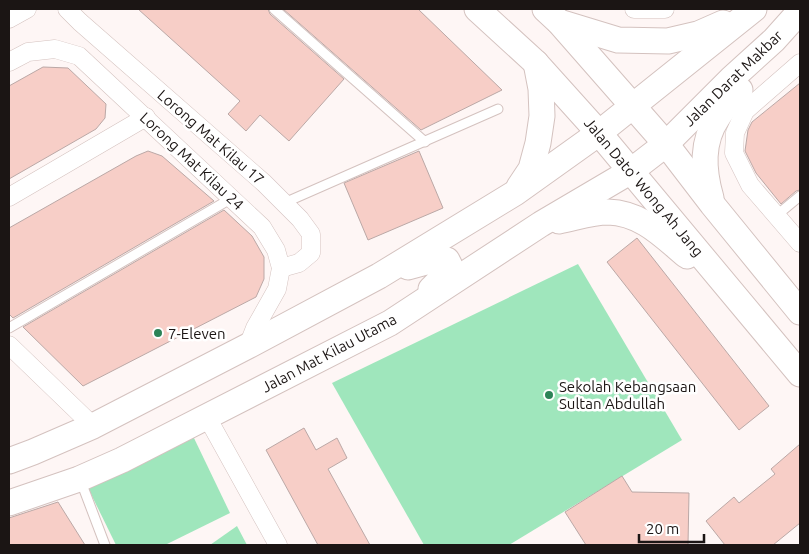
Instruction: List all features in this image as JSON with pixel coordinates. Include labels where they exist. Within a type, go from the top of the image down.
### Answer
[{"type":"street","points":[[9,19],[27,9]]},
{"type":"street","name":"Lorong Mat Kilau 17","points":[[67,9],[300,219],[311,234],[311,253],[299,263],[281,268]]},
{"type":"street","name":"Jalan Dato' Wong Ah Jang","points":[[477,9],[536,63],[599,133],[800,374]]},
{"type":"street","points":[[634,9],[664,9]]},
{"type":"street","points":[[552,15],[618,40],[668,41],[698,34],[753,9]]},
{"type":"street","points":[[9,461],[93,426],[379,276],[515,193],[634,106],[753,9]]},
{"type":"street","name":"Jalan Darat Makbar","points":[[631,170],[666,144],[731,79],[774,40],[800,11]]},
{"type":"street","points":[[552,15],[666,144],[800,312]]},
{"type":"street","points":[[712,204],[706,183],[706,139],[718,117],[740,90],[774,40]]},
{"type":"street","name":"Lorong Mat Kilau 24","points":[[9,62],[28,52],[55,49],[79,56],[262,227],[276,250],[281,268]]},
{"type":"street","points":[[800,62],[745,111],[735,133],[734,153],[750,185],[800,243]]},
{"type":"street","points":[[515,193],[531,169],[538,143],[542,116],[541,89],[536,63]]},
{"type":"street","points":[[9,197],[146,117]]},
{"type":"street","name":"Jalan Mat Kilau Utama","points":[[9,503],[80,479],[122,460],[390,323],[541,224],[631,170]]},
{"type":"street","points":[[541,224],[607,212],[637,218],[653,227],[739,300]]},
{"type":"street","points":[[379,276],[441,258],[447,260],[450,266],[448,272],[401,316]]},
{"type":"street","points":[[248,346],[255,328],[277,289],[281,268]]},
{"type":"street","points":[[9,344],[93,426]]},
{"type":"street","points":[[207,416],[278,545]]},
{"type":"lane","points":[[274,9],[425,142]]},
{"type":"lane","points":[[284,204],[498,108]]},
{"type":"lane","points":[[777,215],[800,196]]},
{"type":"lane","points":[[9,328],[232,198]]},
{"type":"lane","points":[[80,479],[105,545]]},
{"type":"green space","points":[[578,264],[682,440],[509,545],[424,545],[332,383]]},
{"type":"green space","points":[[193,436],[230,513],[165,545],[116,545],[87,486]]},
{"type":"green space","points":[[237,526],[247,545],[210,545]]},
{"type":"building","points":[[138,9],[268,9],[270,14],[344,79],[289,141],[260,115],[246,131],[228,114],[240,101]]},
{"type":"building","points":[[283,9],[418,9],[502,90],[421,130]]},
{"type":"building","points":[[43,67],[68,68],[106,104],[105,118],[96,129],[9,179],[9,86]]},
{"type":"building","points":[[800,83],[800,190],[796,191],[781,204],[756,173],[745,151],[748,130],[752,122]]},
{"type":"building","points":[[148,151],[162,156],[214,201],[13,318],[9,314],[9,228]]},
{"type":"building","points":[[419,151],[443,208],[368,240],[344,183]]},
{"type":"building","points":[[224,210],[252,236],[264,257],[264,279],[256,297],[83,386],[23,327]]},
{"type":"building","points":[[637,238],[769,406],[739,430],[607,262]]},
{"type":"building","points":[[304,428],[316,450],[337,438],[347,458],[328,469],[370,545],[318,545],[266,450]]},
{"type":"building","points":[[800,444],[800,523],[773,545],[725,545],[706,521],[734,497],[739,503],[775,474],[771,469]]},
{"type":"building","points":[[622,476],[632,492],[689,493],[688,545],[586,545],[565,512]]},
{"type":"building","points":[[58,502],[85,545],[9,545],[9,518]]},
{"type":"place","name":"7-Eleven","points":[[158,333]]},
{"type":"place","name":"Sekolah Kebangsaan Sultan Abdullah","points":[[549,395]]}]
